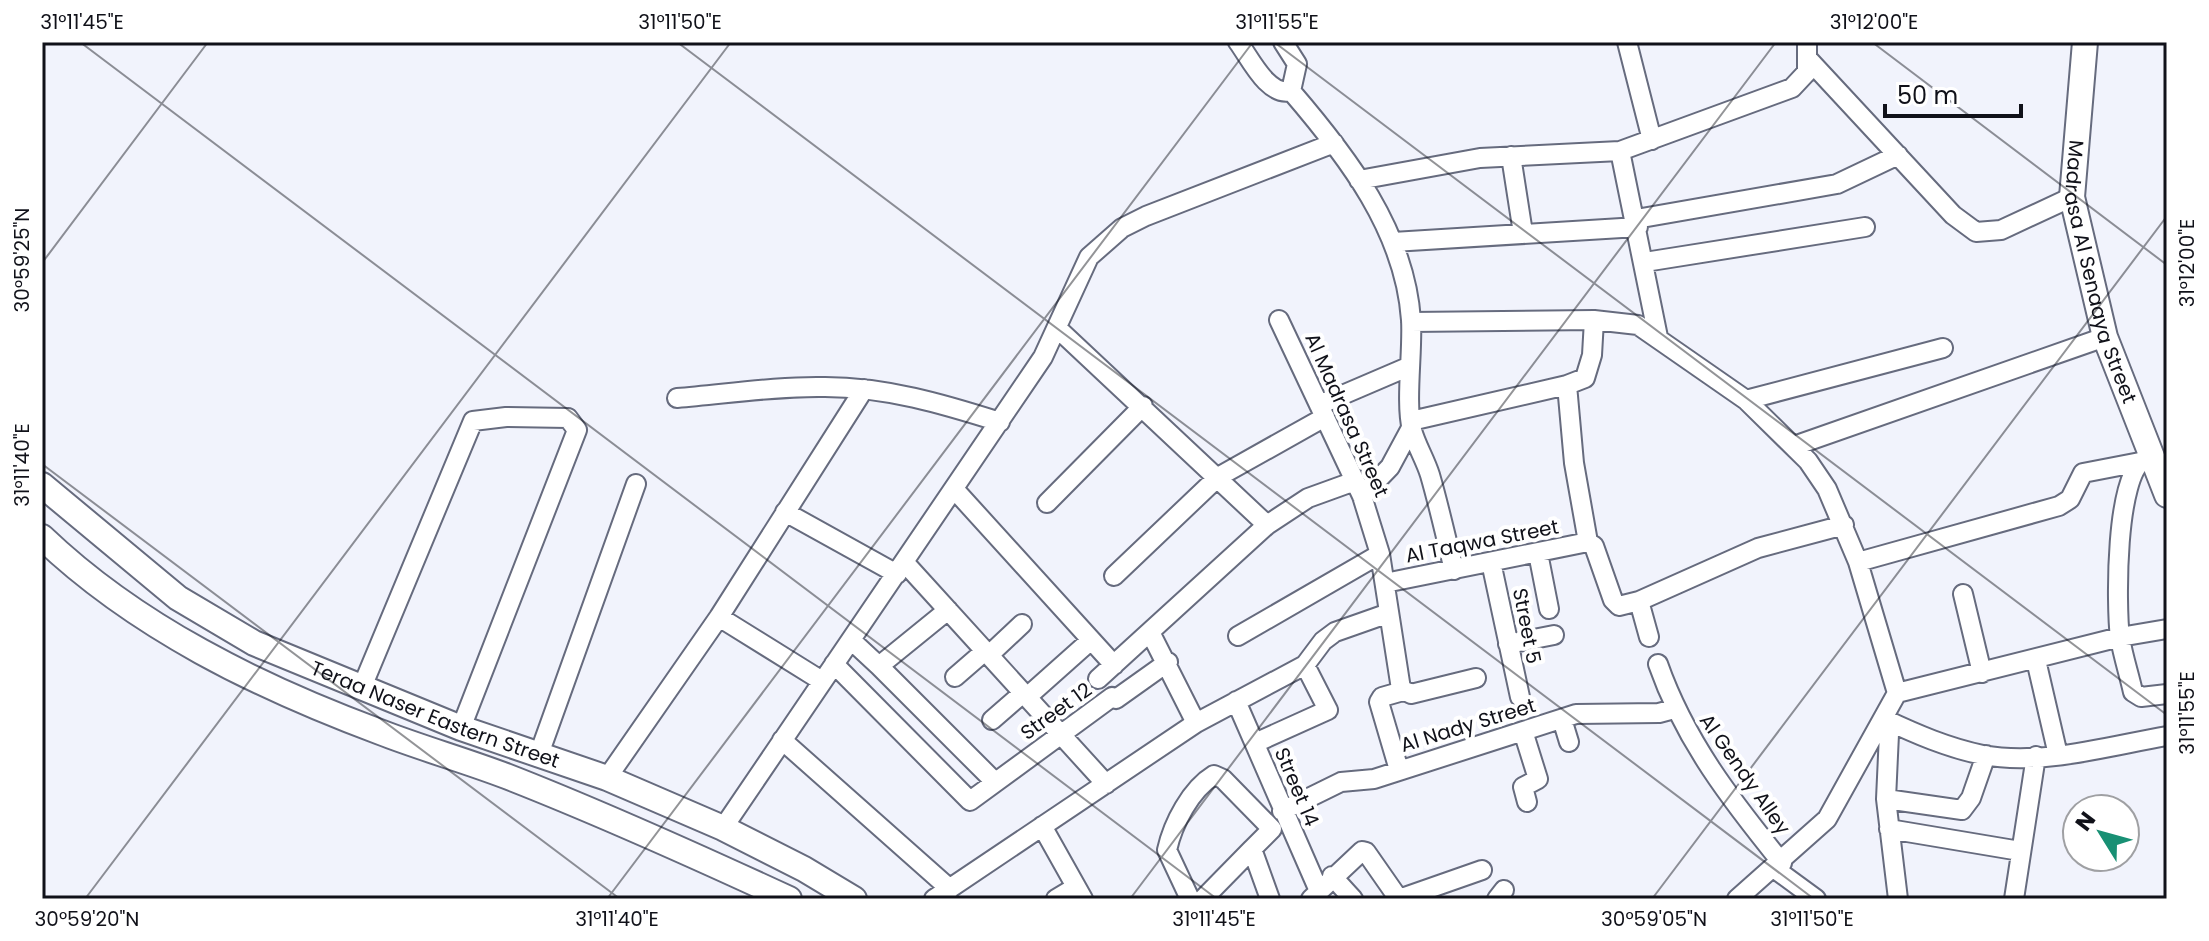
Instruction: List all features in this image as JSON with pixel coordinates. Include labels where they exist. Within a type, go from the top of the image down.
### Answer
[{"type":"street","points":[[1238,42],[1272,87],[1280,92],[1291,91]]},
{"type":"street","points":[[1283,42],[1297,64],[1291,91]]},
{"type":"street","points":[[1627,42],[1652,140]]},
{"type":"street","name":"Madrasa Al Senaaya Street","points":[[2085,42],[2072,197],[2105,337],[2145,460],[2167,495]]},
{"type":"street","points":[[1359,180],[1511,156],[1620,151],[1792,88],[1807,72],[1809,51]]},
{"type":"street","points":[[1809,51],[1953,215],[1976,232],[2001,230],[2072,197]]},
{"type":"street","points":[[1291,91],[1334,143],[1359,180],[1393,242],[1408,294],[1411,322],[1411,424],[1429,472],[1454,570]]},
{"type":"street","points":[[723,828],[1000,422],[1057,328],[1089,257],[1122,228],[1334,143]]},
{"type":"street","points":[[1620,151],[1658,337]]},
{"type":"street","points":[[1393,242],[1637,223],[1837,184],[1898,155]]},
{"type":"street","points":[[1511,156],[1523,233]]},
{"type":"street","points":[[1645,262],[1865,227]]},
{"type":"street","name":"Al Madrasa Street","points":[[1279,320],[1358,488],[1380,554],[1403,691]]},
{"type":"street","points":[[1411,322],[1594,320],[1638,325],[1658,337],[1688,363],[1746,400],[1794,446],[1827,489],[1858,562],[1897,693],[1832,812],[1778,866],[1737,899]]},
{"type":"street","points":[[1098,679],[1267,525],[1308,498],[1358,488],[1390,467],[1411,424],[1585,378],[1592,355],[1594,320]]},
{"type":"street","points":[[1057,328],[1267,525]]},
{"type":"street","points":[[1794,446],[2105,337]]},
{"type":"street","points":[[1746,400],[1943,348]]},
{"type":"street","points":[[1114,576],[1218,477],[1322,411],[1410,366]]},
{"type":"street","points":[[1567,385],[1574,463],[1588,542],[1594,546],[1614,603],[1619,606],[1639,601],[1758,548],[1844,525]]},
{"type":"street","points":[[677,398],[824,386],[907,395],[1000,422]]},
{"type":"street","points":[[607,778],[719,617],[864,389]]},
{"type":"street","points":[[1047,503],[1143,406]]},
{"type":"street","points":[[362,687],[473,421],[506,417],[568,418],[577,430],[461,728]]},
{"type":"street","points":[[1858,562],[2059,506],[2070,499],[2083,473],[2145,460]]},
{"type":"street","points":[[2145,460],[2125,490],[2122,507],[2120,637],[2133,692],[2141,697],[2167,694]]},
{"type":"street","points":[[538,757],[636,484]]},
{"type":"street","name":"Teraa Naser Eastern Street","points":[[42,485],[178,598],[254,643],[461,728],[538,757],[607,778],[723,828],[834,885],[854,899]]},
{"type":"street","points":[[955,490],[1114,665]]},
{"type":"street","points":[[785,512],[901,568],[948,610],[1106,784]]},
{"type":"street","name":"Teraa Naser Eastern Street","points":[[42,537],[102,588],[163,630],[228,666],[378,732],[506,777],[789,899]]},
{"type":"street","name":"Al Taqwa Street","points":[[1385,583],[1588,542]]},
{"type":"street","points":[[1538,553],[1549,609]]},
{"type":"street","points":[[1238,636],[1380,554]]},
{"type":"street","name":"Street 5","points":[[1491,562],[1520,697]]},
{"type":"street","points":[[1963,594],[1982,673]]},
{"type":"street","points":[[1639,601],[1649,637]]},
{"type":"street","points":[[879,666],[948,610]]},
{"type":"street","points":[[782,740],[942,894],[1196,723],[1305,665],[1323,641],[1335,632],[1389,613]]},
{"type":"street","points":[[719,617],[822,681]]},
{"type":"street","points":[[955,677],[1022,624]]},
{"type":"street","points":[[1897,693],[2120,637],[2167,629]]},
{"type":"street","points":[[1150,632],[1168,662],[1196,723]]},
{"type":"street","points":[[1508,644],[1554,635]]},
{"type":"street","points":[[851,640],[995,782]]},
{"type":"street","points":[[992,720],[1091,640]]},
{"type":"street","points":[[2036,660],[2058,755]]},
{"type":"street","name":"Street 12","points":[[834,664],[970,801],[1061,734],[1168,662]]},
{"type":"street","name":"Al Gendy Alley","points":[[1658,664],[1674,709],[1697,752],[1778,866],[1816,899]]},
{"type":"street","points":[[1255,743],[1328,710],[1305,665]]},
{"type":"street","points":[[1399,770],[1379,702],[1382,697],[1403,691],[1411,694],[1476,678]]},
{"type":"street","name":"Street 14","points":[[1236,701],[1315,895]]},
{"type":"street","name":"Al Nady Street","points":[[1282,811],[1341,782],[1374,779],[1587,712],[1638,714],[1674,709]]},
{"type":"street","points":[[1562,719],[1569,742]]},
{"type":"street","points":[[1884,719],[1928,738],[1986,755],[2058,755],[2167,736]]},
{"type":"street","points":[[1884,719],[1889,734],[1886,799],[1898,899]]},
{"type":"street","points":[[1523,731],[1538,779],[1523,787],[1527,802]]},
{"type":"street","points":[[1886,799],[1962,810],[1971,798],[1986,755]]},
{"type":"street","points":[[2014,899],[2036,756]]},
{"type":"street","points":[[1190,899],[1167,850],[1181,815],[1211,777],[1223,779],[1272,829],[1203,899]]},
{"type":"street","points":[[1042,826],[1079,893],[1056,899]]},
{"type":"street","points":[[1889,829],[2020,851]]},
{"type":"street","points":[[1252,849],[1270,899]]},
{"type":"street","points":[[1315,895],[1357,852],[1366,852],[1396,895],[1402,898],[1482,870]]},
{"type":"street","points":[[1332,876],[1353,899]]}]
